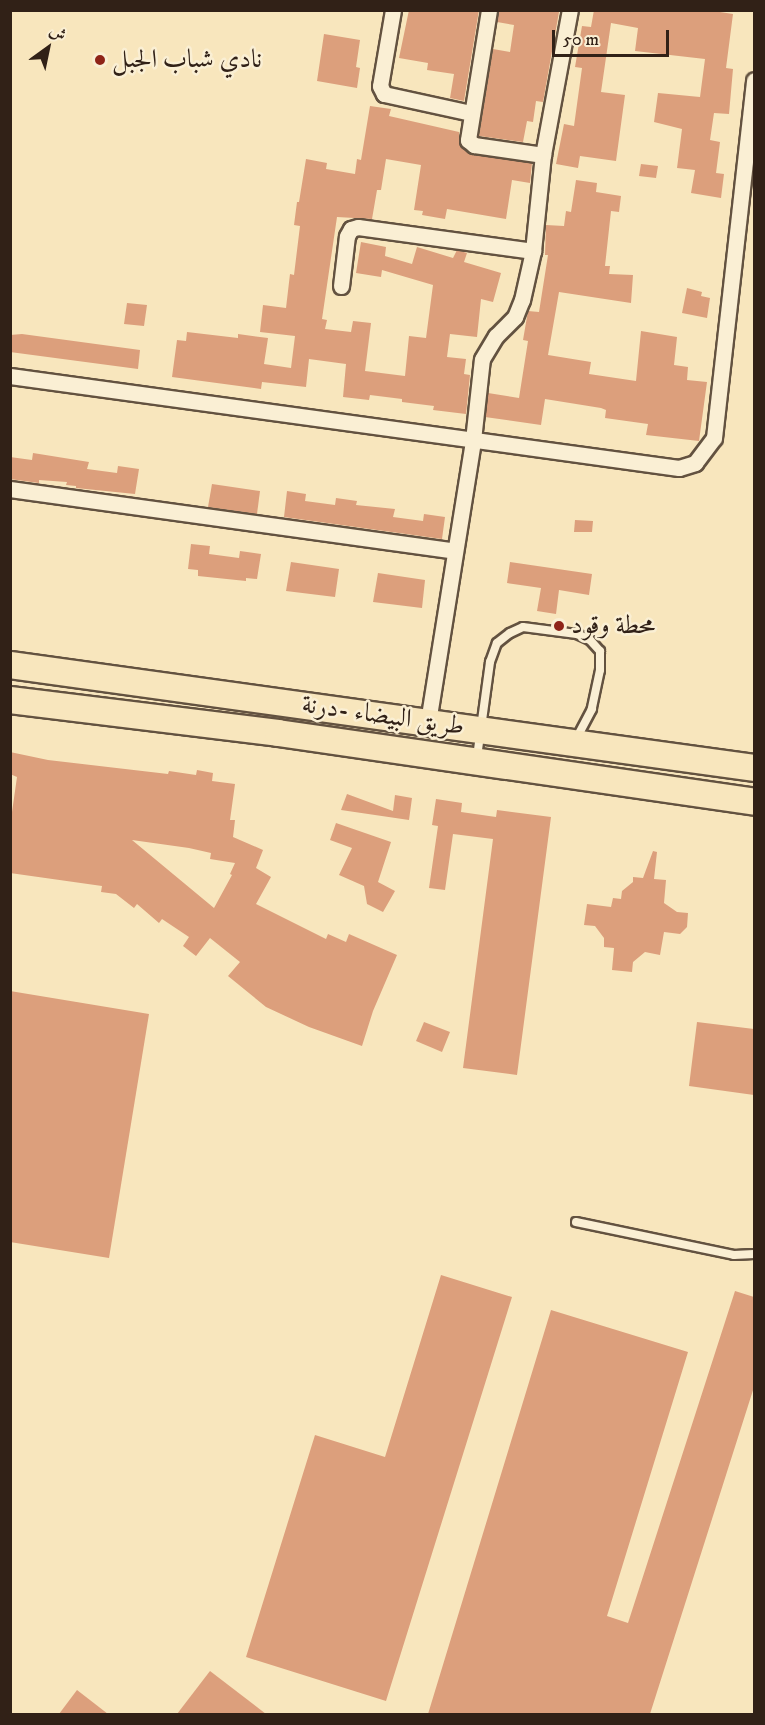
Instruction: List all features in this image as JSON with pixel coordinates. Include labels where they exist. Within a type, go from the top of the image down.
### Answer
[{"type":"highway","name":"طريق البيضاء -درنة","points":[[10,665],[480,729],[563,758],[754,802]]},
{"type":"highway","name":"طريق البيضاء -درنة","points":[[10,700],[278,733],[477,762],[563,758],[754,768]]},
{"type":"street","points":[[393,10],[380,86],[384,94],[471,113]]},
{"type":"street","points":[[489,10],[467,134],[468,140],[474,145],[543,155]]},
{"type":"street","points":[[428,722],[473,440],[482,359],[496,336],[515,317],[532,251],[543,155],[570,10]]},
{"type":"street","points":[[10,376],[679,468],[695,463],[706,452],[714,438],[754,89]]},
{"type":"street","points":[[341,285],[347,236],[351,229],[358,227],[532,251]]},
{"type":"street","points":[[10,489],[455,551]]},
{"type":"lane","points":[[477,762],[490,662],[497,643],[510,633],[524,627],[577,634],[590,640],[600,651],[600,670],[592,709],[563,758]]},
{"type":"lane","points":[[576,1222],[734,1255],[754,1254]]},
{"type":"building","points":[[409,10],[479,10],[464,101],[450,98],[454,74],[427,70],[428,63],[399,58]]},
{"type":"building","points":[[499,10],[559,12],[543,102],[536,101],[533,122],[527,121],[523,142],[479,136],[493,49],[510,52],[514,25],[497,22]]},
{"type":"building","points":[[594,10],[707,10],[733,14],[726,68],[733,69],[729,114],[714,113],[710,140],[720,142],[716,173],[724,174],[721,198],[691,193],[695,170],[677,168],[682,129],[654,122],[658,93],[700,97],[705,59],[635,51],[638,28],[611,23],[601,92],[625,95],[616,161],[580,156],[578,168],[556,164],[564,124],[574,126],[582,68],[575,67],[582,26],[591,27]]},
{"type":"building","points":[[324,34],[360,40],[356,67],[360,68],[357,88],[317,81]]},
{"type":"building","points":[[370,106],[391,109],[389,116],[459,132],[459,144],[472,154],[532,163],[530,183],[512,180],[506,219],[447,209],[445,219],[422,215],[423,211],[414,210],[421,165],[386,159],[381,190],[377,190],[372,219],[337,217],[322,319],[327,320],[325,329],[351,332],[353,321],[371,323],[365,371],[405,376],[409,336],[426,338],[433,285],[382,270],[381,277],[356,273],[361,242],[386,247],[385,256],[412,264],[417,247],[453,258],[457,250],[467,253],[464,262],[501,273],[493,302],[481,299],[477,337],[450,334],[447,357],[466,359],[464,374],[470,375],[466,414],[433,410],[434,406],[402,402],[402,399],[370,395],[369,400],[343,397],[346,364],[309,359],[306,387],[262,382],[261,389],[172,377],[177,340],[186,341],[187,332],[238,338],[238,334],[268,338],[264,364],[291,368],[295,336],[260,332],[263,305],[286,308],[290,274],[294,275],[300,226],[294,225],[306,159],[327,163],[326,169],[355,174],[357,159],[361,160]]},
{"type":"building","points":[[641,164],[658,166],[656,178],[639,176]]},
{"type":"building","points":[[576,180],[597,183],[596,192],[621,196],[619,212],[611,211],[605,266],[610,266],[609,274],[633,275],[631,303],[559,292],[548,355],[591,362],[589,374],[636,381],[641,331],[677,337],[674,365],[688,367],[687,380],[707,382],[699,441],[646,435],[648,424],[605,418],[606,410],[601,408],[545,399],[541,425],[485,417],[488,393],[519,398],[528,341],[523,340],[528,311],[539,312],[548,255],[545,255],[546,225],[564,226],[566,211],[571,212]]},
{"type":"building","points":[[687,288],[702,292],[701,296],[710,298],[707,318],[682,313]]},
{"type":"building","points":[[127,303],[147,305],[144,326],[124,324]]},
{"type":"building","points":[[22,334],[140,350],[138,369],[10,352],[10,335]]},
{"type":"building","points":[[33,453],[89,462],[87,469],[117,473],[118,466],[139,469],[135,494],[76,488],[76,486],[66,485],[67,482],[39,480],[39,483],[10,479],[10,457],[32,460]]},
{"type":"building","points":[[212,484],[260,491],[257,514],[208,507]]},
{"type":"building","points":[[287,491],[306,494],[305,501],[335,505],[336,498],[357,501],[356,505],[395,509],[393,517],[423,521],[424,514],[445,517],[442,539],[284,517]]},
{"type":"building","points":[[575,520],[593,521],[592,532],[574,532]]},
{"type":"building","points":[[191,544],[210,546],[209,554],[239,558],[240,551],[261,554],[257,579],[246,578],[246,581],[198,576],[198,570],[188,569]]},
{"type":"building","points":[[291,562],[339,569],[335,597],[286,591]]},
{"type":"building","points":[[510,562],[592,574],[589,595],[559,590],[556,614],[537,611],[541,588],[507,583]]},
{"type":"building","points":[[378,573],[425,580],[422,608],[373,602]]},
{"type":"building","points":[[10,752],[48,760],[168,774],[169,771],[196,775],[197,770],[213,773],[212,781],[235,784],[230,820],[235,820],[233,837],[263,850],[256,868],[271,877],[256,904],[326,939],[328,934],[346,942],[349,934],[397,955],[373,1011],[362,1046],[309,1027],[266,1007],[228,976],[240,962],[210,938],[196,956],[183,946],[189,937],[162,919],[159,923],[137,904],[134,908],[116,894],[101,892],[102,886],[10,873],[10,826],[17,777],[10,774]],"holes":[[[132,840],[211,853],[210,859],[235,863],[230,874],[232,875],[214,908]]]},
{"type":"building","points":[[347,794],[393,811],[395,795],[412,798],[409,820],[341,810]]},
{"type":"building","points":[[436,799],[462,803],[461,812],[496,817],[497,810],[551,817],[517,1075],[463,1068],[493,839],[453,834],[445,890],[429,888],[438,826],[432,825]]},
{"type":"building","points":[[336,823],[391,842],[378,882],[395,891],[383,912],[367,904],[364,886],[339,875],[352,848],[330,840]]},
{"type":"building","points":[[653,851],[657,852],[654,879],[666,880],[664,903],[677,912],[688,913],[687,927],[680,934],[664,932],[660,955],[645,952],[633,962],[632,972],[612,970],[614,948],[604,947],[604,938],[595,926],[584,925],[587,904],[611,907],[613,898],[621,899],[622,891],[633,882],[633,877],[643,878]]},
{"type":"building","points":[[10,991],[149,1014],[109,1258],[10,1242]]},
{"type":"building","points":[[424,1022],[450,1032],[442,1052],[416,1041]]},
{"type":"building","points":[[697,1022],[754,1029],[754,1095],[689,1086]]},
{"type":"building","points":[[441,1275],[512,1297],[386,1701],[246,1657],[315,1435],[385,1457]]},
{"type":"building","points":[[735,1291],[754,1297],[754,1387],[650,1714],[428,1714],[551,1310],[688,1352],[607,1616],[628,1623]]},
{"type":"building","points":[[210,1671],[266,1714],[177,1714]]},
{"type":"building","points":[[77,1690],[108,1714],[59,1714]]},
{"type":"place","name":"نادي شباب الجبل","points":[[100,60]]},
{"type":"place","name":"محطة وقود","points":[[559,626]]}]
